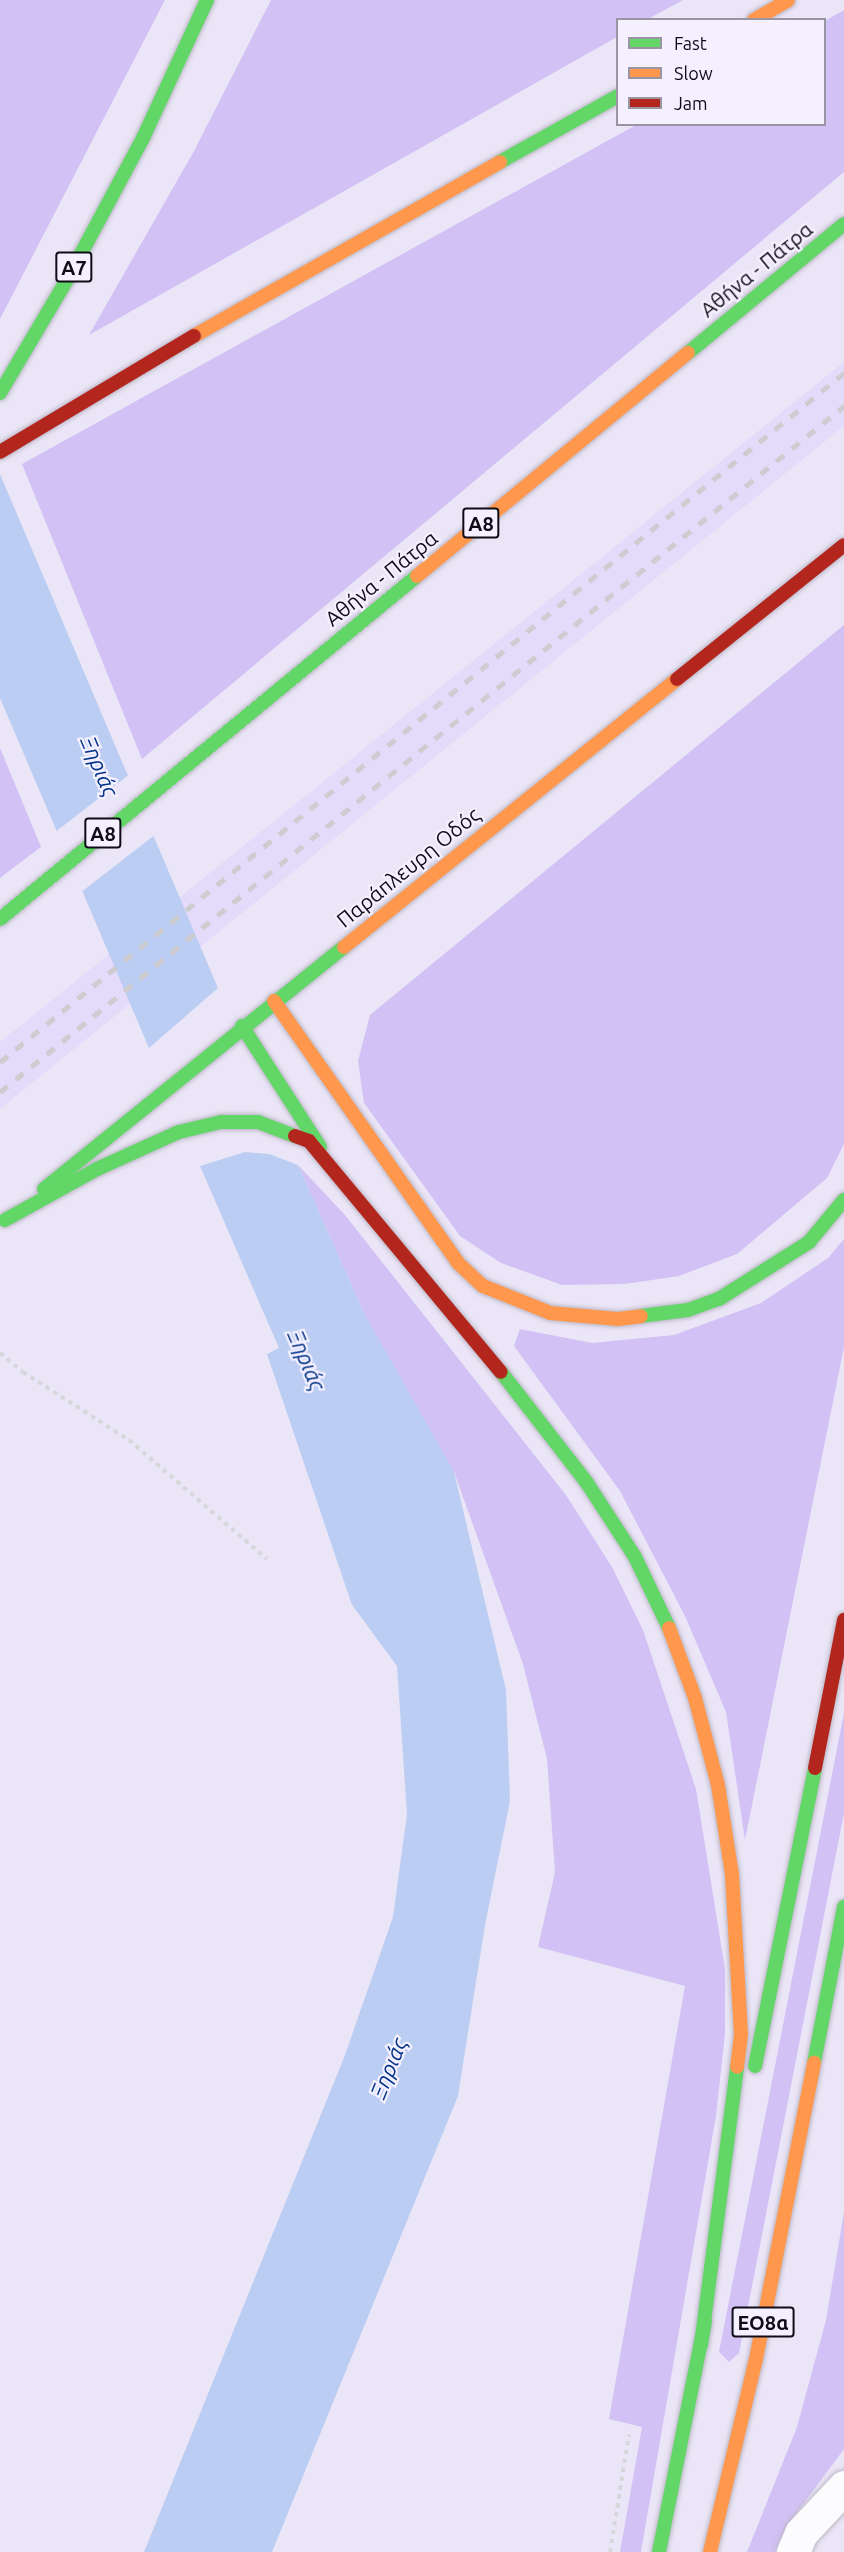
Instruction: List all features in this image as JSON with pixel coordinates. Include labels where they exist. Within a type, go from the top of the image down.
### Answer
[{"type":"main road","name":"Α7","points":[[0,393],[68,278],[143,138],[207,0]]},
{"type":"main road","points":[[757,18],[788,0]]},
{"type":"main road","points":[[0,452],[52,419],[616,97]]},
{"type":"main road","name":"Αθήνα - Πάτρα","points":[[0,919],[844,224]]},
{"type":"main road","name":"Παράπλευρη Οδός","points":[[2,1223],[242,1026],[844,545]]},
{"type":"main road","points":[[274,1001],[458,1263],[483,1286],[528,1307],[550,1313],[618,1319],[688,1310],[719,1299],[780,1263],[809,1242],[844,1200]]},
{"type":"main road","points":[[242,1026],[336,1171]]},
{"type":"main road","points":[[2,1223],[139,1148],[179,1132],[221,1122],[258,1122],[282,1129],[309,1141],[336,1171],[587,1483],[635,1557],[670,1629],[695,1698],[718,1785],[732,1874],[741,2035],[701,2345]]},
{"type":"main road","points":[[753,2079],[844,1620]]},
{"type":"main road","points":[[808,2090],[844,1907]]},
{"type":"main road","points":[[808,2090],[844,1966]]},
{"type":"main road","name":"ΕΟ8α","points":[[710,2552],[756,2359],[808,2090]]},
{"type":"main road","points":[[701,2345],[748,2102]]},
{"type":"main road","name":"ΕΟ8α","points":[[659,2552],[701,2345]]},
{"type":"street","points":[[793,2552],[801,2533],[844,2487]]},
{"type":"path","points":[[0,1353],[23,1372],[129,1440],[267,1559]]},
{"type":"path","points":[[610,2552],[629,2435]]},
{"type":"shaded area","points":[[0,0],[165,0],[0,319]]},
{"type":"shaded area","points":[[271,0],[683,0],[650,18],[616,18],[616,38],[89,335],[194,151]]},
{"type":"shaded area","points":[[844,10],[844,172],[142,759],[22,464],[634,126],[826,126],[826,20]]},
{"type":"shaded area","points":[[844,362],[844,426],[0,1109],[0,1042]]},
{"type":"shaded area","points":[[844,625],[844,1144],[827,1178],[737,1254],[679,1276],[625,1284],[562,1285],[501,1263],[460,1236],[364,1103],[358,1061],[370,1015]]},
{"type":"shaded area","points":[[0,748],[41,847],[0,878]]},
{"type":"shaded area","points":[[298,1165],[345,1215],[566,1495],[612,1567],[643,1630],[696,1789],[725,1969],[725,2034],[716,2116],[641,2552],[620,2552],[642,2427],[609,2419],[685,1986],[538,1947],[555,1872],[547,1759],[523,1664],[454,1472],[364,1313]]},
{"type":"shaded area","points":[[844,1239],[844,1347],[745,1840],[726,1712],[685,1616],[620,1491],[514,1346],[520,1329],[592,1343],[674,1335],[761,1303],[828,1258]]},
{"type":"shaded area","points":[[844,1713],[844,1813],[739,2353],[729,2362],[719,2352]]},
{"type":"shaded area","points":[[844,2212],[844,2449],[787,2526],[775,2552],[747,2552],[797,2427],[826,2320]]},
{"type":"water","name":"Ξηριάς","points":[[0,474],[218,988],[149,1048],[0,698]]},
{"type":"water","name":"Ξηριάς","points":[[245,1152],[269,1154],[298,1165],[364,1313],[454,1472],[506,1690],[510,1801],[485,1925],[458,2096],[272,2552],[144,2552],[345,2055],[393,1917],[407,1814],[397,1666],[352,1605],[267,1354],[279,1348],[200,1166]]},
{"type":"pier","points":[[130,774],[156,834],[80,893],[54,833]]},
{"type":"railway","points":[[0,1062],[844,373]]},
{"type":"railway","points":[[0,1092],[844,406]]},
{"type":"traffic: fast","points":[[0,393],[68,278],[143,138],[207,0]]},
{"type":"traffic: fast","points":[[500,162],[616,97]]},
{"type":"traffic: fast","points":[[688,353],[844,224]]},
{"type":"traffic: fast","points":[[0,919],[417,576]]},
{"type":"traffic: fast","points":[[44,1189],[344,947]]},
{"type":"traffic: fast","points":[[242,1026],[320,1147]]},
{"type":"traffic: fast","points":[[5,1220],[97,1169],[179,1132],[221,1122],[258,1122],[295,1136]]},
{"type":"traffic: fast","points":[[641,1316],[688,1310],[719,1299],[809,1242],[844,1200]]},
{"type":"traffic: fast","points":[[501,1372],[587,1483],[635,1557],[669,1628]]},
{"type":"traffic: fast","points":[[755,2066],[815,1768]]},
{"type":"traffic: fast","points":[[814,2063],[844,1907]]},
{"type":"traffic: fast","points":[[701,2345],[737,2067]]},
{"type":"traffic: fast","points":[[659,2552],[705,2322]]},
{"type":"traffic: slow","points":[[757,18],[788,0]]},
{"type":"traffic: slow","points":[[194,336],[500,162]]},
{"type":"traffic: slow","points":[[417,576],[688,353]]},
{"type":"traffic: slow","points":[[344,947],[677,679]]},
{"type":"traffic: slow","points":[[274,1001],[458,1263],[483,1286],[550,1313],[618,1319],[641,1316]]},
{"type":"traffic: slow","points":[[669,1628],[695,1698],[718,1785],[732,1874],[741,2035],[737,2067]]},
{"type":"traffic: slow","points":[[710,2552],[756,2359],[814,2063]]},
{"type":"traffic: jam","points":[[0,452],[194,336]]},
{"type":"traffic: jam","points":[[677,679],[844,545]]},
{"type":"traffic: jam","points":[[295,1136],[309,1141],[501,1372]]},
{"type":"traffic: jam","points":[[815,1768],[844,1620]]}]
